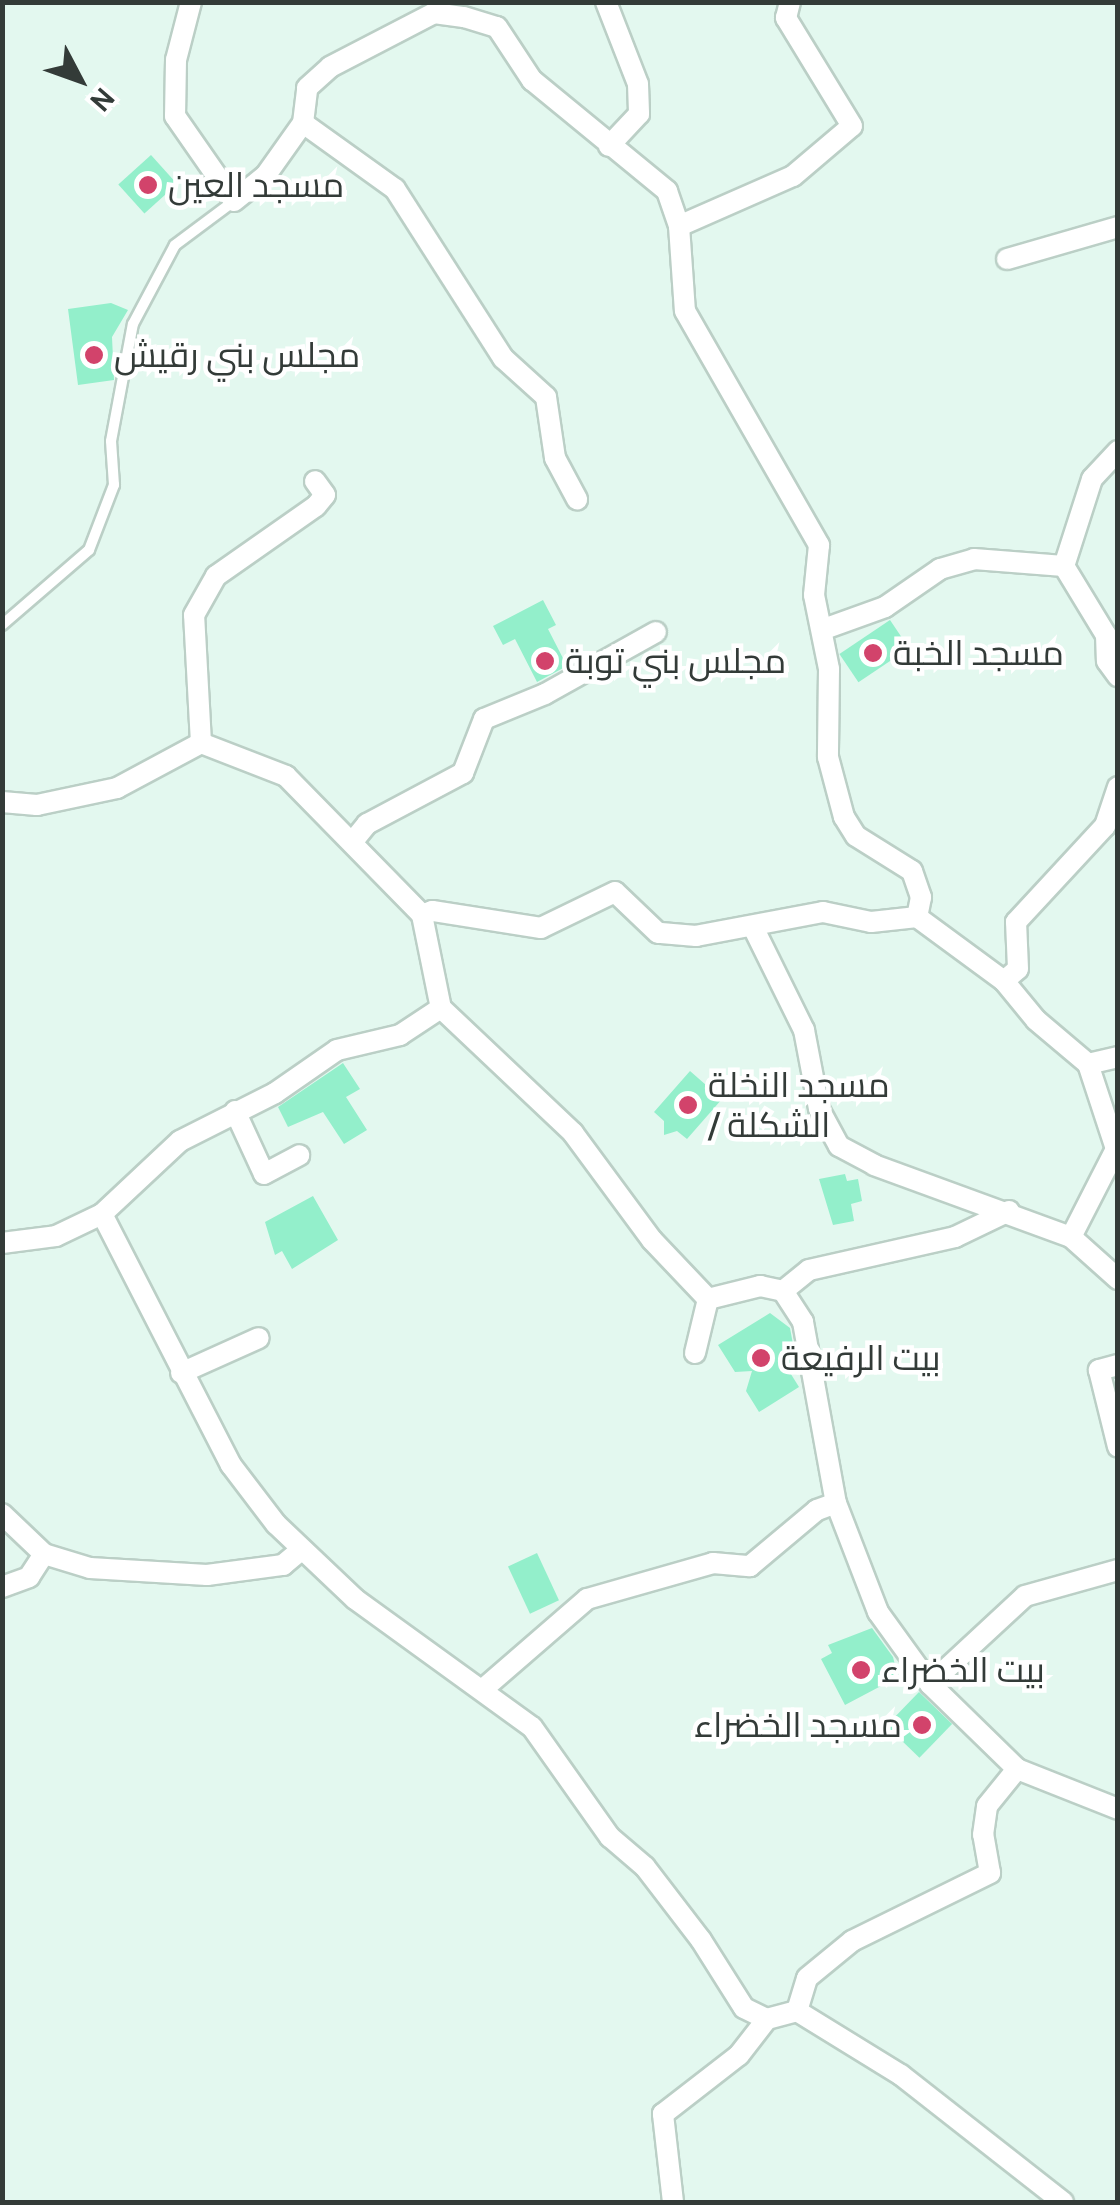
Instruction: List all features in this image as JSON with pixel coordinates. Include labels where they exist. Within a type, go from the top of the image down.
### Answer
[{"type":"street","points":[[606,2],[638,98],[639,114],[609,146]]},
{"type":"street","points":[[679,226],[793,176],[852,126],[786,18],[790,2]]},
{"type":"street","points":[[182,6],[176,116],[234,201],[266,175],[303,123],[307,88],[330,68],[434,13],[462,10],[497,26],[532,80],[667,191],[679,226],[685,311],[818,546],[814,595],[824,629],[828,757],[844,817],[856,836],[912,871],[920,897],[917,917]]},
{"type":"street","points":[[303,123],[395,189],[503,358],[546,396],[556,458],[577,498]]},
{"type":"street","points":[[1007,259],[1118,227]]},
{"type":"street","points":[[1118,451],[1092,478],[1064,566],[1106,635],[1107,662],[1118,676]]},
{"type":"street","points":[[202,743],[194,615],[216,576],[316,506],[326,494],[314,482]]},
{"type":"street","points":[[824,629],[885,607],[940,569],[974,559],[1064,566]]},
{"type":"street","points":[[354,840],[367,824],[464,772],[484,719],[545,694],[656,632]]},
{"type":"street","points":[[2,802],[37,805],[117,788],[202,743],[286,776],[354,840],[422,915],[441,1008],[546,1104],[652,1240],[708,1299]]},
{"type":"street","points":[[1004,980],[1018,969],[1016,922],[1106,826],[1118,786]]},
{"type":"street","points":[[422,915],[432,911],[541,928],[615,892],[658,933],[754,929],[823,912],[871,922],[917,917],[1004,980],[1036,1020],[1088,1064],[1117,1148],[1071,1236]]},
{"type":"street","points":[[754,929],[804,1030],[819,1110],[839,1146],[874,1166],[1009,1210],[1071,1236],[1118,1278]]},
{"type":"street","points":[[2,1243],[56,1236],[102,1214],[180,1141],[337,1050],[400,1035],[441,1008]]},
{"type":"street","points":[[1088,1064],[1118,1057]]},
{"type":"street","points":[[235,1112],[264,1174],[299,1156]]},
{"type":"street","points":[[783,1292],[809,1270],[955,1238],[1009,1210]]},
{"type":"street","points":[[102,1214],[231,1465],[300,1550],[532,1728],[610,1837],[644,1866],[701,1940],[744,2008],[767,2018],[797,2011],[901,2075],[1063,2202]]},
{"type":"street","points":[[708,1299],[760,1286],[783,1292],[803,1322],[836,1504],[878,1612],[930,1684],[1017,1769],[1118,1809]]},
{"type":"street","points":[[695,1353],[708,1299]]},
{"type":"street","points":[[182,1373],[259,1338]]},
{"type":"street","points":[[1118,1365],[1099,1370],[1118,1447]]},
{"type":"street","points":[[482,1690],[588,1599],[713,1563],[750,1566],[817,1510],[836,1504]]},
{"type":"street","points":[[2,1514],[44,1554],[90,1568],[207,1575],[283,1565],[300,1550]]},
{"type":"street","points":[[2,1587],[30,1577],[44,1554]]},
{"type":"street","points":[[930,1684],[1025,1596],[1118,1570]]},
{"type":"street","points":[[797,2011],[807,1978],[852,1941],[990,1873],[982,1835],[987,1806],[1017,1769]]},
{"type":"street","points":[[672,2202],[663,2114],[739,2054],[767,2018]]},
{"type":"lane","points":[[2,625],[89,550],[114,485],[111,441],[133,324],[175,245],[234,201]]},
{"type":"building","name":"مسجد العين","points":[[151,155],[177,184],[144,213],[118,184]]},
{"type":"building","name":"مجلس بني رقيش","points":[[111,303],[128,310],[112,337],[114,380],[78,385],[68,309]]},
{"type":"building","name":"مجلس بني توبة","points":[[543,600],[556,625],[548,629],[567,666],[537,682],[515,639],[503,645],[493,626]]},
{"type":"building","name":"مسجد الخبة","points":[[890,620],[909,648],[858,682],[839,654]]},
{"type":"building","points":[[343,1063],[360,1089],[346,1097],[367,1130],[344,1144],[323,1112],[288,1127],[278,1107]]},
{"type":"building","name":"مسجد النخلة / الشكلة","points":[[690,1071],[722,1099],[687,1139],[677,1131],[664,1135],[664,1121],[654,1112]]},
{"type":"building","points":[[845,1174],[847,1181],[858,1179],[862,1201],[851,1204],[854,1221],[833,1225],[819,1179]]},
{"type":"building","points":[[313,1196],[338,1240],[292,1269],[282,1251],[275,1255],[265,1222]]},
{"type":"building","name":"بيت الرفيعة","points":[[770,1313],[790,1328],[797,1366],[789,1371],[799,1387],[759,1412],[746,1391],[752,1371],[735,1372],[718,1345]]},
{"type":"building","points":[[537,1553],[559,1600],[530,1614],[508,1567]]},
{"type":"building","name":"بيت الخضراء","points":[[872,1628],[893,1657],[898,1677],[845,1705],[821,1659],[832,1653],[828,1645]]},
{"type":"building","name":"مسجد الخضراء","points":[[919,1692],[952,1724],[919,1758],[886,1726]]},
{"type":"place","name":"مسجد العين","points":[[148,185]]},
{"type":"place","name":"مجلس بني رقيش","points":[[94,355]]},
{"type":"place","name":"مسجد الخبة","points":[[873,653]]},
{"type":"place","name":"مجلس بني توبة","points":[[545,661]]},
{"type":"place","name":"مسجد النخلة / الشكلة","points":[[688,1105]]},
{"type":"place","name":"بيت الرفيعة","points":[[761,1358]]},
{"type":"place","name":"بيت الخضراء","points":[[861,1670]]},
{"type":"place","name":"مسجد الخضراء","points":[[922,1725]]}]
